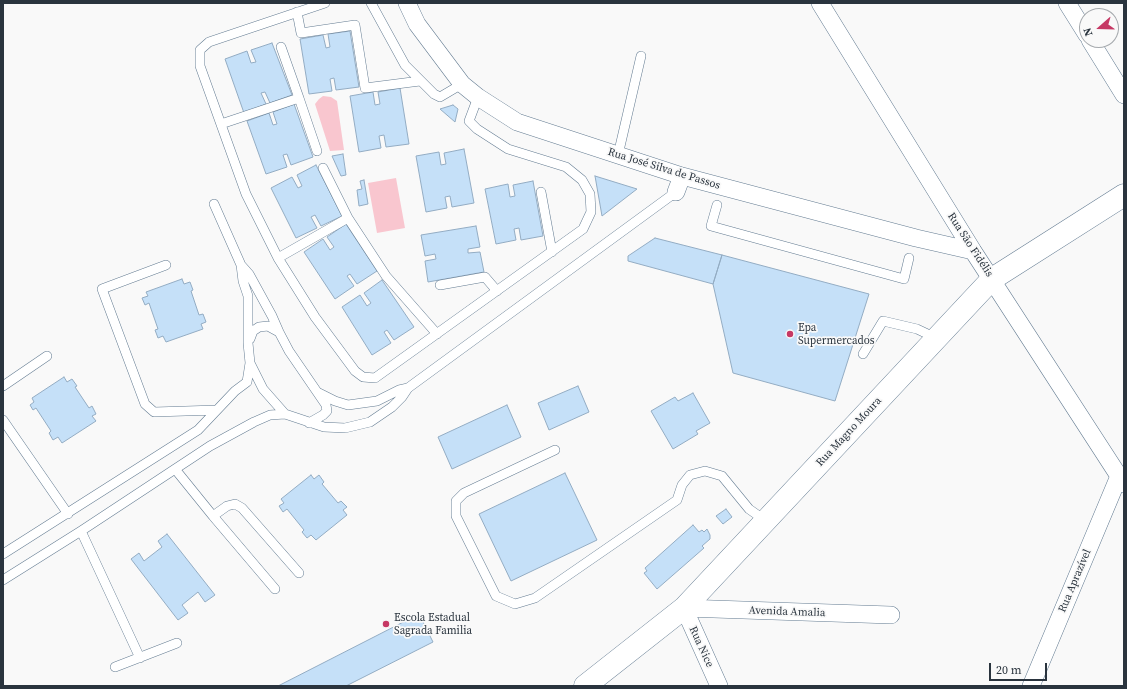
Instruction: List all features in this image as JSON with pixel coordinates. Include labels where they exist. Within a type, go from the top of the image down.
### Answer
[{"type":"street","name":"Rua José Silva de Passos","points":[[407,3],[417,24],[462,84],[478,97],[517,122],[682,176],[916,238],[973,251]]},
{"type":"street","name":"Rua São Fidélis","points":[[820,3],[973,251],[1122,480]]},
{"type":"street","points":[[1067,3],[1079,22]]},
{"type":"street","points":[[1095,48],[1124,94]]},
{"type":"street","points":[[676,192],[682,176]]},
{"type":"street","name":"Rua Magno Moura","points":[[586,686],[684,608],[992,279],[1124,195]]},
{"type":"street","name":"Rua Aprazível","points":[[1031,686],[1122,480]]},
{"type":"street","name":"Avenida Amalia","points":[[684,608],[891,615]]},
{"type":"street","name":"Rua Nice","points":[[684,608],[719,686]]},
{"type":"lane","points":[[325,3],[209,42],[200,50],[200,66],[246,194],[278,258],[315,317],[355,371],[363,377],[375,378],[552,252],[583,229],[591,212],[590,194],[582,180],[566,167],[508,149],[477,130],[469,121],[478,97]]},
{"type":"lane","points":[[372,3],[405,65],[434,94],[440,97],[462,84]]},
{"type":"lane","points":[[297,12],[301,33],[356,25],[365,88],[420,81]]},
{"type":"lane","points":[[280,47],[317,151]]},
{"type":"lane","points":[[618,155],[641,56]]},
{"type":"lane","points":[[221,124],[299,98]]},
{"type":"lane","points":[[323,168],[348,218],[386,276],[438,334]]},
{"type":"lane","points":[[541,192],[552,252]]},
{"type":"lane","points":[[3,580],[81,531],[210,446],[270,415],[285,414],[324,427],[345,428],[370,422],[392,407],[402,397],[408,388],[676,192]]},
{"type":"lane","points":[[3,554],[198,430],[235,391],[247,382],[250,363],[248,343],[248,296],[243,280],[241,265],[214,204]]},
{"type":"lane","points":[[717,205],[711,226],[904,279],[909,258]]},
{"type":"lane","points":[[278,258],[348,218]]},
{"type":"lane","points":[[166,265],[102,289],[145,404],[154,412],[217,410]]},
{"type":"lane","points":[[241,265],[249,274],[289,351],[326,405],[327,411],[323,415],[309,422]]},
{"type":"lane","points":[[440,285],[485,277],[498,291]]},
{"type":"lane","points":[[863,354],[883,321],[917,330],[936,338]]},
{"type":"lane","points":[[248,343],[253,331],[259,327],[268,326],[278,332]]},
{"type":"lane","points":[[3,386],[47,356]]},
{"type":"lane","points":[[250,363],[263,389],[285,414]]},
{"type":"lane","points":[[318,393],[348,405],[377,401],[399,390],[408,388]]},
{"type":"lane","points":[[3,420],[68,514]]},
{"type":"lane","points":[[555,450],[464,493],[456,501],[456,516],[496,596],[515,604],[535,598],[677,500],[682,485],[690,475],[705,471],[722,476],[749,509],[766,521]]},
{"type":"lane","points":[[175,469],[212,516],[274,589]]},
{"type":"lane","points":[[212,516],[227,506],[234,504],[242,508],[299,573]]},
{"type":"lane","points":[[81,531],[140,658]]},
{"type":"lane","points":[[115,667],[176,643]]},
{"type":"shaded area","points":[[323,96],[331,97],[337,101],[344,150],[330,151],[315,104]]},
{"type":"shaded area","points":[[396,178],[405,228],[377,233],[368,183]]},
{"type":"building","points":[[350,31],[359,87],[336,90],[334,78],[330,79],[332,91],[309,94],[300,39],[323,35],[326,48],[330,47],[328,34]]},
{"type":"building","points":[[272,43],[292,95],[270,103],[265,92],[261,93],[266,104],[244,113],[225,59],[247,51],[251,63],[256,62],[251,50]]},
{"type":"building","points":[[400,88],[409,144],[386,147],[384,135],[379,136],[381,148],[359,152],[350,96],[373,92],[375,105],[380,104],[378,92]]},
{"type":"building","points":[[294,104],[313,157],[291,165],[287,154],[283,155],[287,167],[266,174],[247,121],[269,113],[273,125],[277,124],[273,112]]},
{"type":"building","points":[[453,105],[458,109],[455,122],[440,109]]},
{"type":"building","points":[[464,149],[474,203],[452,207],[450,196],[445,197],[447,208],[426,212],[416,156],[439,152],[441,165],[446,164],[444,153]]},
{"type":"building","points":[[343,154],[346,175],[341,176],[332,156]]},
{"type":"building","points":[[316,165],[342,216],[321,226],[315,215],[311,217],[317,228],[296,238],[271,188],[292,177],[298,188],[302,186],[297,175]]},
{"type":"building","points":[[595,176],[637,189],[602,216]]},
{"type":"building","points":[[364,180],[368,204],[359,206],[357,190],[362,189],[360,181]]},
{"type":"building","points":[[533,181],[543,236],[521,240],[519,228],[514,229],[516,240],[496,244],[485,189],[508,184],[510,197],[515,196],[513,185]]},
{"type":"building","points":[[346,224],[377,271],[357,284],[350,274],[347,276],[354,286],[335,299],[304,252],[323,239],[330,250],[334,247],[327,237]]},
{"type":"building","points":[[476,226],[480,247],[468,249],[468,253],[480,252],[484,272],[428,282],[425,261],[436,259],[435,254],[425,256],[421,235]]},
{"type":"building","points":[[655,238],[722,255],[713,284],[628,261],[628,256]]},
{"type":"building","name":"Epa Supermercados","points":[[722,255],[869,294],[835,401],[733,373],[713,284]]},
{"type":"building","points":[[182,279],[184,284],[190,282],[193,290],[191,291],[199,315],[203,314],[206,322],[201,324],[203,329],[166,342],[163,336],[158,338],[155,330],[158,329],[149,303],[145,305],[142,298],[148,296],[146,292]]},
{"type":"building","points":[[382,280],[414,327],[394,340],[387,330],[384,332],[391,343],[372,355],[342,307],[360,295],[367,306],[371,303],[364,293]]},
{"type":"building","points":[[64,377],[67,382],[72,379],[77,386],[75,387],[89,408],[92,406],[96,414],[92,416],[96,421],[62,443],[58,437],[53,440],[49,433],[51,431],[36,408],[33,410],[30,405],[34,402],[32,398]]},
{"type":"building","points":[[578,386],[589,412],[549,430],[538,403]]},
{"type":"building","points":[[693,393],[710,423],[696,431],[698,434],[673,449],[651,411],[675,397],[678,401]]},
{"type":"building","points":[[507,405],[521,437],[452,469],[438,437]]},
{"type":"building","points":[[565,473],[597,540],[511,581],[479,514]]},
{"type":"building","points":[[311,475],[314,479],[319,475],[324,482],[322,484],[338,503],[341,501],[347,507],[343,510],[347,515],[316,540],[311,535],[307,538],[302,532],[304,530],[287,509],[283,512],[279,506],[284,503],[281,499]]},
{"type":"building","points":[[726,509],[732,517],[723,524],[716,516]]},
{"type":"building","points":[[693,525],[699,532],[702,530],[704,532],[707,529],[710,539],[702,546],[704,548],[657,589],[644,573],[647,571],[645,568]]},
{"type":"building","points":[[167,534],[215,595],[205,602],[198,592],[182,605],[188,613],[178,620],[131,559],[139,553],[144,561],[162,547],[158,541]]},
{"type":"building","points":[[419,614],[433,642],[346,686],[278,686]]},
{"type":"place","name":"Epa Supermercados","points":[[790,334]]},
{"type":"place","name":"Escola Estadual Sagrada Familia","points":[[386,624]]}]
